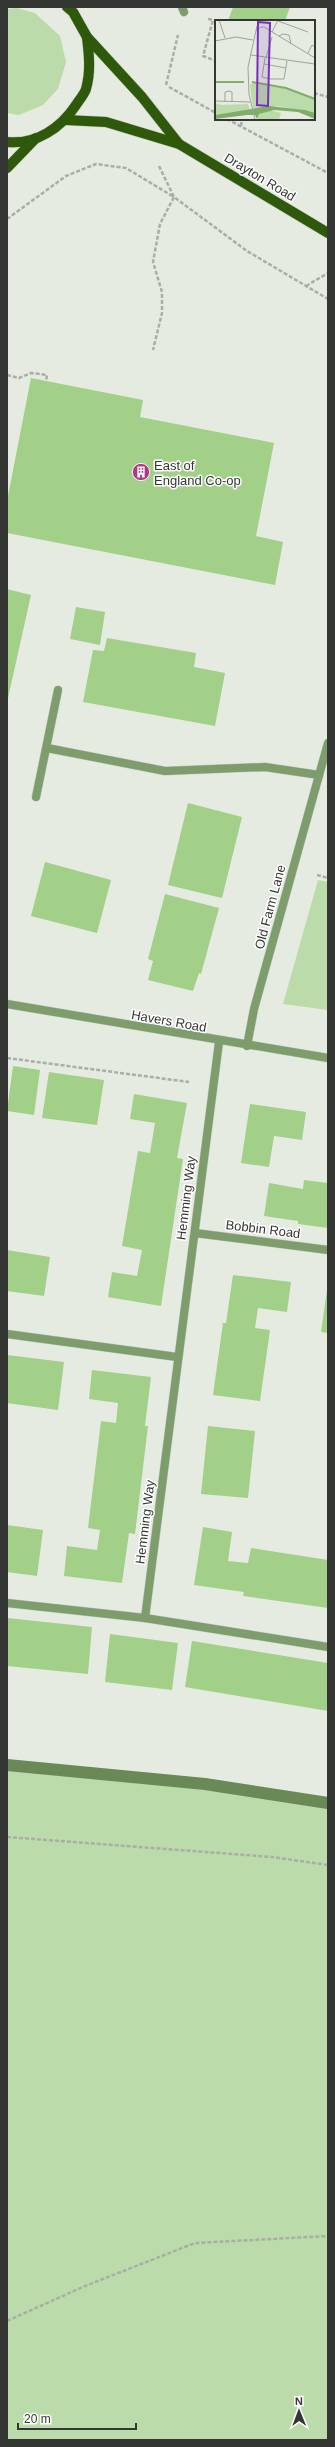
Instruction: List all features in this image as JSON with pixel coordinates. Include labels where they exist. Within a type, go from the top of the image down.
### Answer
[{"type":"main road","name":"Drayton Road","points":[[71,9],[87,37],[142,98],[179,144]]},
{"type":"main road","name":"Drayton Road","points":[[7,142],[36,138],[52,131],[66,120],[86,91],[90,66],[87,37]]},
{"type":"main road","name":"Drayton Road","points":[[66,120],[106,122],[179,144],[328,233]]},
{"type":"main road","points":[[7,168],[36,138]]},
{"type":"street","points":[[36,797],[58,690]]},
{"type":"street","name":"Old Farm Lane","points":[[247,1046],[256,1004],[328,743]]},
{"type":"street","points":[[47,748],[165,771],[265,768],[319,775]]},
{"type":"street","name":"Havers Road","points":[[7,1004],[219,1042],[328,1058]]},
{"type":"street","name":"Hemming Way","points":[[145,1618],[177,1357],[195,1233],[212,1085],[219,1042]]},
{"type":"street","name":"Bobbin Road","points":[[195,1233],[328,1250]]},
{"type":"street","points":[[7,1334],[177,1357]]},
{"type":"street","points":[[7,1602],[145,1618],[328,1647]]},
{"type":"path","points":[[142,98],[166,85],[183,10],[213,20],[203,56],[215,61]]},
{"type":"path","points":[[166,85],[215,112]]},
{"type":"path","points":[[315,93],[328,97]]},
{"type":"path","points":[[229,120],[328,173]]},
{"type":"path","points":[[240,127],[242,120]]},
{"type":"path","points":[[144,133],[174,197]]},
{"type":"path","points":[[7,219],[66,176],[96,164],[126,168],[174,197],[247,251],[328,299]]},
{"type":"path","points":[[153,350],[162,313],[162,292],[153,262],[160,224],[174,197]]},
{"type":"path","points":[[306,286],[328,273]]},
{"type":"path","points":[[7,375],[19,378],[31,373],[47,375],[46,381]]},
{"type":"path","points":[[7,1058],[212,1085]]},
{"type":"path","points":[[7,1837],[272,1857],[328,1865]]},
{"type":"path","points":[[7,2321],[85,2286],[195,2242],[328,2236]]},
{"type":"green space","points":[[17,8],[35,13],[60,36],[66,62],[58,89],[43,105],[19,115],[7,113],[7,9]]},
{"type":"green space","points":[[318,880],[328,882],[328,1010],[283,1004]]},
{"type":"green space","points":[[7,1765],[205,1784],[328,1803],[328,2440],[7,2440]]},
{"type":"building","points":[[233,7],[290,7],[285,20],[228,20]]},
{"type":"building","name":"East of England Co-op","points":[[31,378],[143,400],[140,417],[274,443],[256,536],[283,542],[275,585],[7,533],[7,501]]},
{"type":"building","points":[[7,589],[31,595],[8,698],[7,698]]},
{"type":"building","points":[[76,607],[105,612],[100,645],[70,639]]},
{"type":"building","points":[[107,638],[196,653],[194,667],[225,673],[215,726],[83,702],[93,650],[104,651]]},
{"type":"building","points":[[188,803],[242,817],[222,898],[168,885]]},
{"type":"building","points":[[45,862],[111,880],[97,933],[31,916]]},
{"type":"building","points":[[165,894],[219,908],[201,974],[199,973],[193,991],[148,980],[153,961],[148,959]]},
{"type":"building","points":[[13,1066],[40,1070],[34,1115],[7,1111]]},
{"type":"building","points":[[49,1072],[104,1080],[97,1125],[42,1118]]},
{"type":"building","points":[[134,1094],[187,1103],[177,1158],[183,1159],[161,1306],[108,1297],[112,1272],[137,1276],[142,1250],[122,1246],[138,1151],[150,1153],[155,1123],[130,1119]]},
{"type":"building","points":[[250,1104],[306,1112],[302,1140],[274,1136],[269,1167],[241,1163]]},
{"type":"building","points":[[304,1180],[328,1183],[328,1228],[298,1224],[298,1221],[264,1216],[269,1183],[303,1189]]},
{"type":"building","points":[[7,1250],[50,1257],[44,1296],[7,1291]]},
{"type":"building","points":[[233,1275],[291,1282],[287,1312],[258,1308],[255,1328],[270,1330],[260,1401],[213,1395],[223,1323],[226,1323]]},
{"type":"building","points":[[328,1290],[328,1333],[321,1332]]},
{"type":"building","points":[[7,1355],[64,1362],[58,1410],[7,1403]]},
{"type":"building","points":[[92,1370],[151,1377],[145,1426],[148,1426],[135,1534],[129,1533],[122,1583],[64,1576],[67,1546],[97,1550],[100,1530],[88,1528],[101,1421],[116,1423],[118,1403],[89,1399]]},
{"type":"building","points":[[208,1426],[255,1431],[248,1498],[201,1494]]},
{"type":"building","points":[[7,1525],[43,1530],[37,1576],[7,1572]]},
{"type":"building","points":[[203,1527],[232,1532],[228,1561],[248,1563],[251,1548],[328,1560],[328,1608],[243,1596],[244,1592],[194,1585]]},
{"type":"building","points":[[7,1618],[92,1627],[88,1674],[7,1666]]},
{"type":"building","points":[[110,1634],[178,1643],[172,1690],[105,1682]]},
{"type":"building","points":[[192,1641],[328,1663],[328,1711],[185,1687]]},
{"type":"waterway","points":[[7,1765],[205,1784],[328,1803]]},
{"type":"place","name":"East of England Co-op","points":[[141,472]]}]
